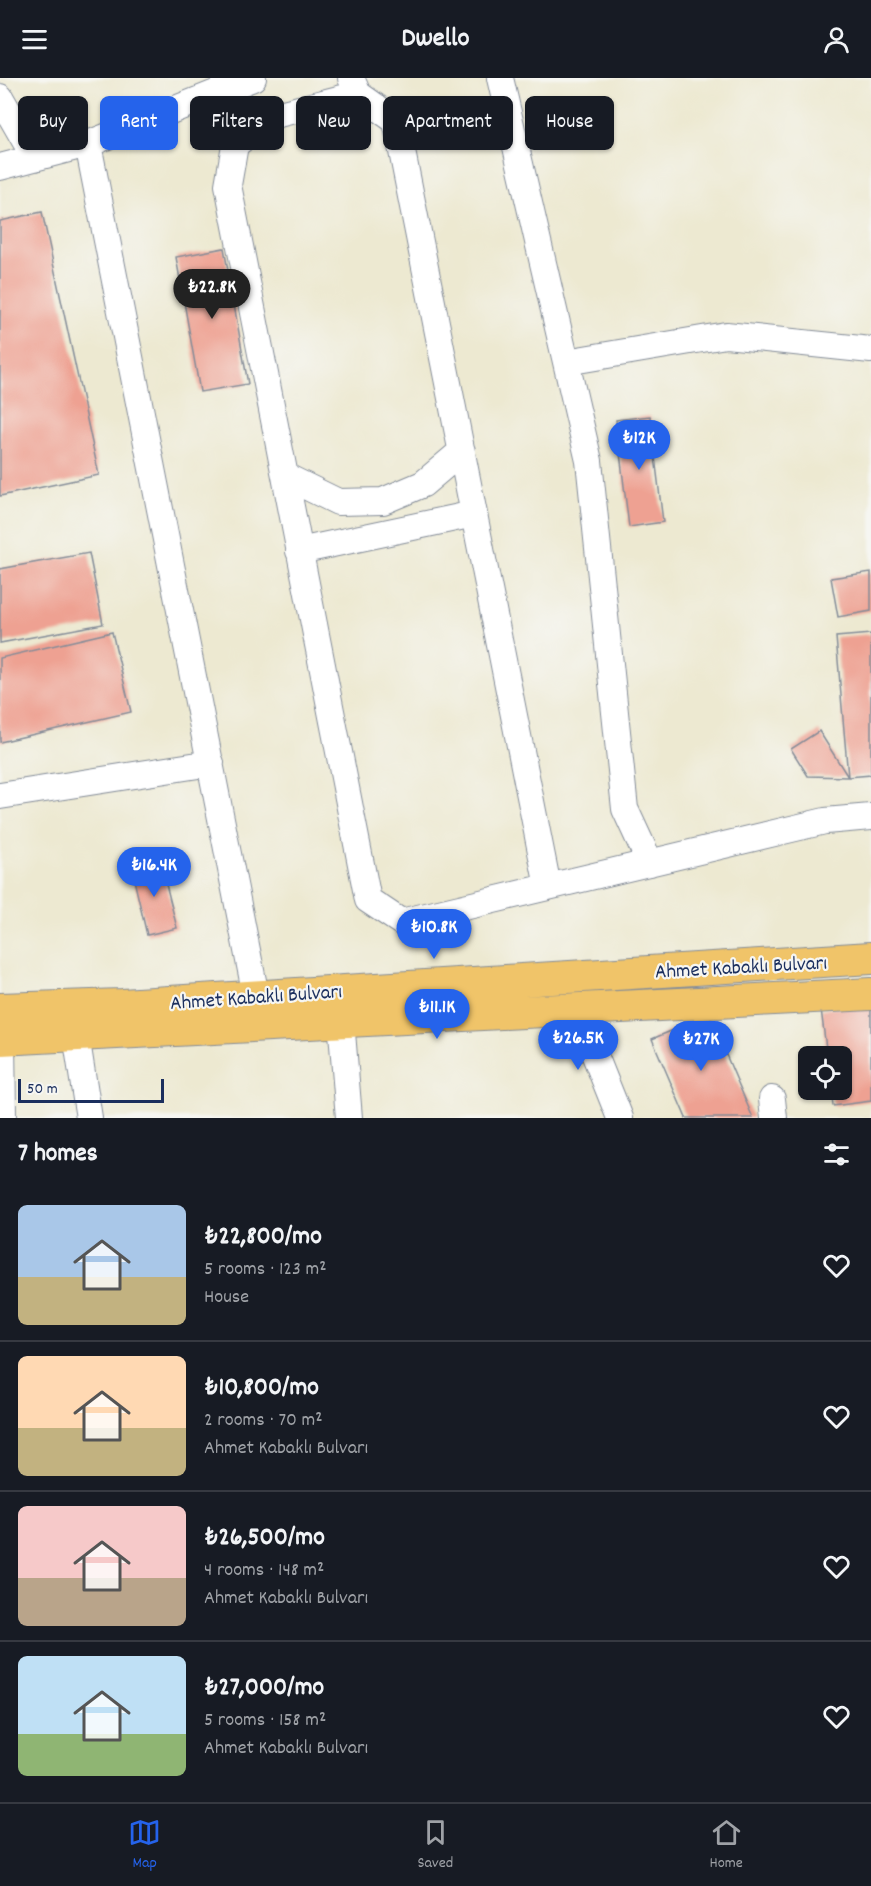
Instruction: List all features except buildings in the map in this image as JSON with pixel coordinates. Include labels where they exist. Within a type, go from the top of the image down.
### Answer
[{"type":"main road","name":"Ahmet Kabaklı Bulvarı","points":[[1,1029],[122,1005],[871,958]]},
{"type":"main road","name":"Ahmet Kabaklı Bulvarı","points":[[1,1029],[76,1035],[871,993]]},
{"type":"street","points":[[253,78],[88,144],[256,996]]},
{"type":"street","points":[[500,78],[590,461],[625,809],[650,863]]},
{"type":"street","points":[[548,887],[396,121],[355,86],[272,116],[235,145],[228,185],[368,900],[401,921],[548,887],[650,863],[825,821],[871,817]]},
{"type":"street","points":[[0,97],[35,158]]},
{"type":"street","points":[[0,167],[65,150]]},
{"type":"street","points":[[566,362],[726,334],[871,351]]},
{"type":"street","points":[[285,476],[338,502],[382,501],[423,484],[462,451]]},
{"type":"street","points":[[299,551],[474,514]]},
{"type":"street","points":[[0,796],[211,763]]},
{"type":"street","points":[[576,1008],[620,1118]]},
{"type":"street","points":[[341,1020],[350,1118]]},
{"type":"street","points":[[1,1029],[3,1118]]},
{"type":"street","points":[[76,1035],[89,1118]]}]
